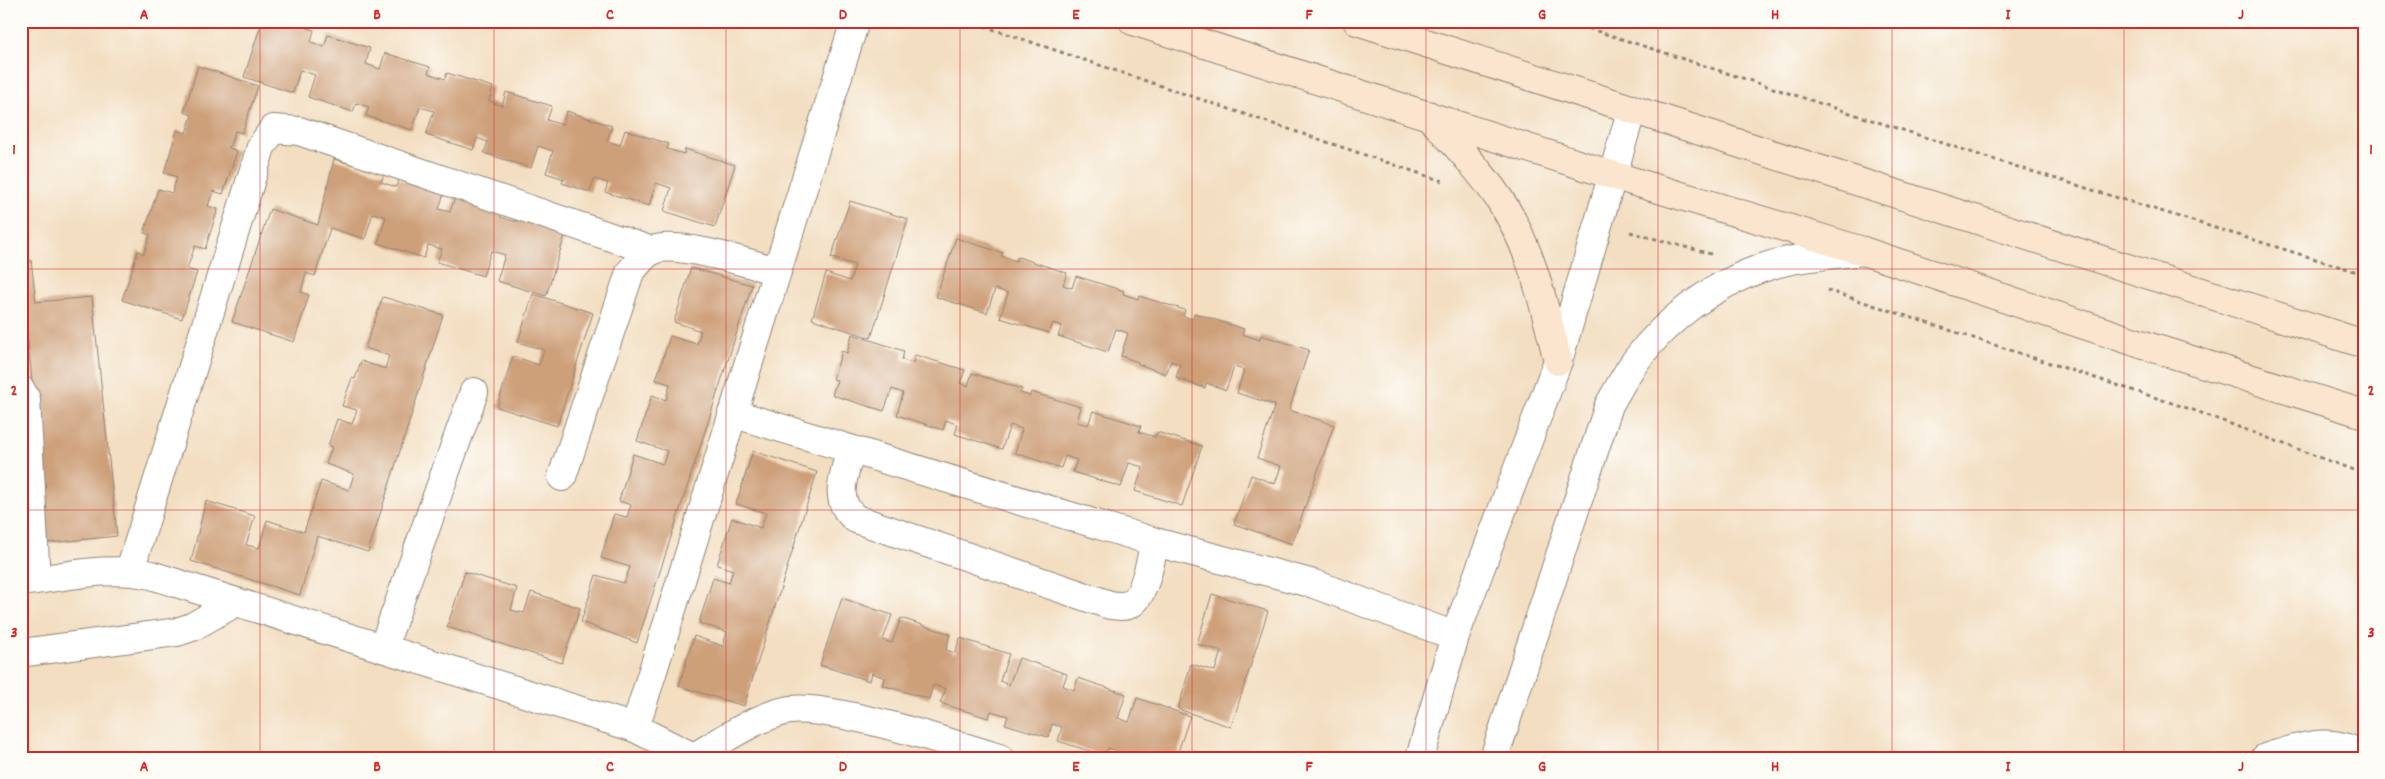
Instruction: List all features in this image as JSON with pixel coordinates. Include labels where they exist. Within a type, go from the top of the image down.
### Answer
[{"type":"main road","points":[[1133,21],[1612,175],[1863,252],[2147,346],[2364,414]]},
{"type":"main road","points":[[1357,21],[2364,344]]},
{"type":"main road","points":[[1427,114],[1472,164],[1500,201],[1526,251],[1558,361]]},
{"type":"street","points":[[634,728],[855,21]]},
{"type":"street","points":[[1420,758],[1454,636],[1558,361],[1632,109]]},
{"type":"street","points":[[130,570],[261,146],[273,129],[299,132],[652,251],[682,248],[778,271]]},
{"type":"street","points":[[562,477],[630,272],[652,251]]},
{"type":"street","points":[[1494,758],[1609,405],[1636,360],[1671,321],[1714,290],[1762,268],[1813,257],[1863,252]]},
{"type":"street","points":[[21,390],[26,399],[28,581],[111,570],[130,570],[634,728],[695,757],[757,721],[790,710],[821,711],[861,718],[930,736],[998,758]]},
{"type":"street","points":[[383,648],[474,392]]},
{"type":"street","points":[[732,413],[1155,542],[1314,584],[1454,636]]},
{"type":"street","points":[[850,449],[841,495],[842,504],[847,512],[856,518],[1110,605],[1123,606],[1131,604],[1140,596],[1155,542]]},
{"type":"street","points":[[21,653],[177,632],[192,627],[236,602]]},
{"type":"street","points":[[2265,758],[2300,747],[2327,744],[2350,747],[2364,756]]},
{"type":"path","points":[[969,21],[1444,182]]},
{"type":"path","points":[[1566,21],[1988,158],[2364,274]]},
{"type":"path","points":[[1598,223],[1714,255]]},
{"type":"path","points":[[1824,289],[2196,412],[2364,474]]},
{"type":"building","points":[[262,21],[286,21],[314,30],[311,42],[324,47],[328,35],[370,48],[366,64],[380,69],[385,53],[430,67],[428,73],[445,79],[447,73],[493,87],[489,101],[502,106],[506,92],[552,106],[547,120],[562,125],[567,111],[612,126],[607,141],[620,145],[625,130],[669,144],[667,149],[684,154],[685,149],[735,165],[715,227],[664,211],[671,188],[656,183],[649,206],[605,192],[608,183],[594,179],[590,192],[562,183],[564,179],[546,173],[553,151],[538,146],[531,168],[484,153],[488,142],[477,138],[473,150],[426,135],[434,111],[420,107],[412,130],[366,116],[369,107],[356,103],[353,112],[308,97],[315,75],[300,70],[293,93],[244,77]]},
{"type":"building","points":[[198,66],[258,86],[242,133],[235,131],[229,148],[237,151],[223,194],[213,191],[208,206],[218,209],[205,249],[195,246],[187,269],[197,272],[182,319],[122,300],[138,251],[144,254],[150,235],[144,233],[158,189],[172,193],[177,177],[164,173],[177,130],[186,133],[192,115],[184,112]]},
{"type":"building","points":[[334,159],[384,174],[381,182],[396,187],[399,179],[444,193],[439,209],[450,212],[455,197],[502,212],[500,217],[516,222],[517,216],[566,232],[546,296],[497,281],[505,255],[491,251],[483,276],[437,262],[442,249],[428,245],[424,258],[378,243],[386,217],[373,213],[365,239],[330,228],[315,276],[306,273],[301,292],[309,295],[294,342],[232,322],[270,209],[318,225]]},
{"type":"building","points":[[850,201],[908,219],[871,338],[812,319],[826,273],[850,281],[855,265],[831,258]]},
{"type":"building","points":[[956,238],[1003,253],[1001,256],[1016,261],[1018,257],[1067,273],[1063,285],[1072,288],[1076,276],[1124,291],[1123,294],[1138,299],[1139,296],[1185,310],[1183,316],[1193,319],[1194,313],[1244,329],[1242,334],[1260,340],[1261,335],[1309,350],[1289,410],[1334,425],[1292,544],[1234,524],[1251,475],[1275,484],[1281,466],[1257,458],[1275,405],[1237,393],[1244,370],[1234,367],[1226,390],[1206,383],[1205,388],[1176,378],[1180,364],[1171,361],[1166,374],[1121,356],[1128,333],[1116,329],[1108,352],[1058,336],[1062,326],[1053,323],[1049,333],[1000,318],[1008,293],[995,289],[987,313],[936,297]]},
{"type":"building","points":[[31,260],[36,302],[92,297],[117,536],[49,543],[26,323],[21,324],[21,261]]},
{"type":"building","points":[[691,268],[752,285],[637,643],[581,622],[596,575],[624,583],[630,567],[601,558],[614,514],[627,517],[631,505],[619,501],[633,454],[663,464],[667,451],[637,441],[652,395],[666,400],[670,384],[656,380],[670,336],[697,344],[701,331],[674,322]]},
{"type":"building","points":[[533,294],[593,313],[557,426],[497,407],[513,356],[539,365],[544,350],[518,342]]},
{"type":"building","points":[[383,297],[443,315],[368,552],[317,536],[300,595],[191,561],[206,501],[255,516],[246,545],[259,548],[267,520],[304,532],[321,481],[349,490],[354,474],[326,464],[332,447],[328,446],[337,419],[352,424],[357,410],[342,406],[352,378],[355,379],[361,361],[385,369],[389,356],[365,348]]},
{"type":"building","points":[[852,334],[904,351],[902,360],[913,363],[915,355],[965,370],[960,383],[968,386],[972,373],[1022,389],[1020,393],[1030,396],[1031,392],[1081,407],[1077,422],[1088,425],[1093,411],[1141,426],[1139,432],[1155,437],[1157,432],[1202,446],[1182,506],[1135,491],[1143,467],[1129,463],[1121,487],[1073,472],[1077,460],[1065,456],[1061,468],[1015,453],[1022,429],[1010,425],[1002,449],[955,434],[958,425],[946,420],[943,430],[897,415],[903,393],[892,389],[884,411],[832,395],[837,380],[833,379],[842,351],[847,353]]},
{"type":"building","points":[[753,451],[817,472],[744,706],[679,686],[694,636],[723,646],[727,632],[699,623],[713,578],[729,583],[733,570],[717,565],[732,518],[761,528],[766,513],[736,504]]},
{"type":"building","points":[[465,572],[517,588],[511,610],[524,613],[531,592],[580,608],[562,663],[447,627]]},
{"type":"building","points":[[1212,594],[1268,611],[1231,727],[1178,709],[1191,664],[1215,671],[1221,651],[1197,644]]},
{"type":"building","points":[[842,598],[892,615],[883,640],[892,643],[901,618],[950,634],[946,650],[955,653],[960,638],[1009,654],[1000,681],[1009,685],[1019,658],[1067,674],[1063,686],[1074,690],[1078,678],[1126,694],[1118,718],[1129,722],[1137,698],[1190,716],[1176,758],[1122,758],[1124,753],[1108,748],[1105,756],[1058,741],[1062,727],[1052,724],[1048,737],[1005,724],[1008,716],[991,711],[988,718],[940,703],[946,689],[933,685],[929,699],[882,685],[885,678],[872,673],[870,681],[820,665]]}]
